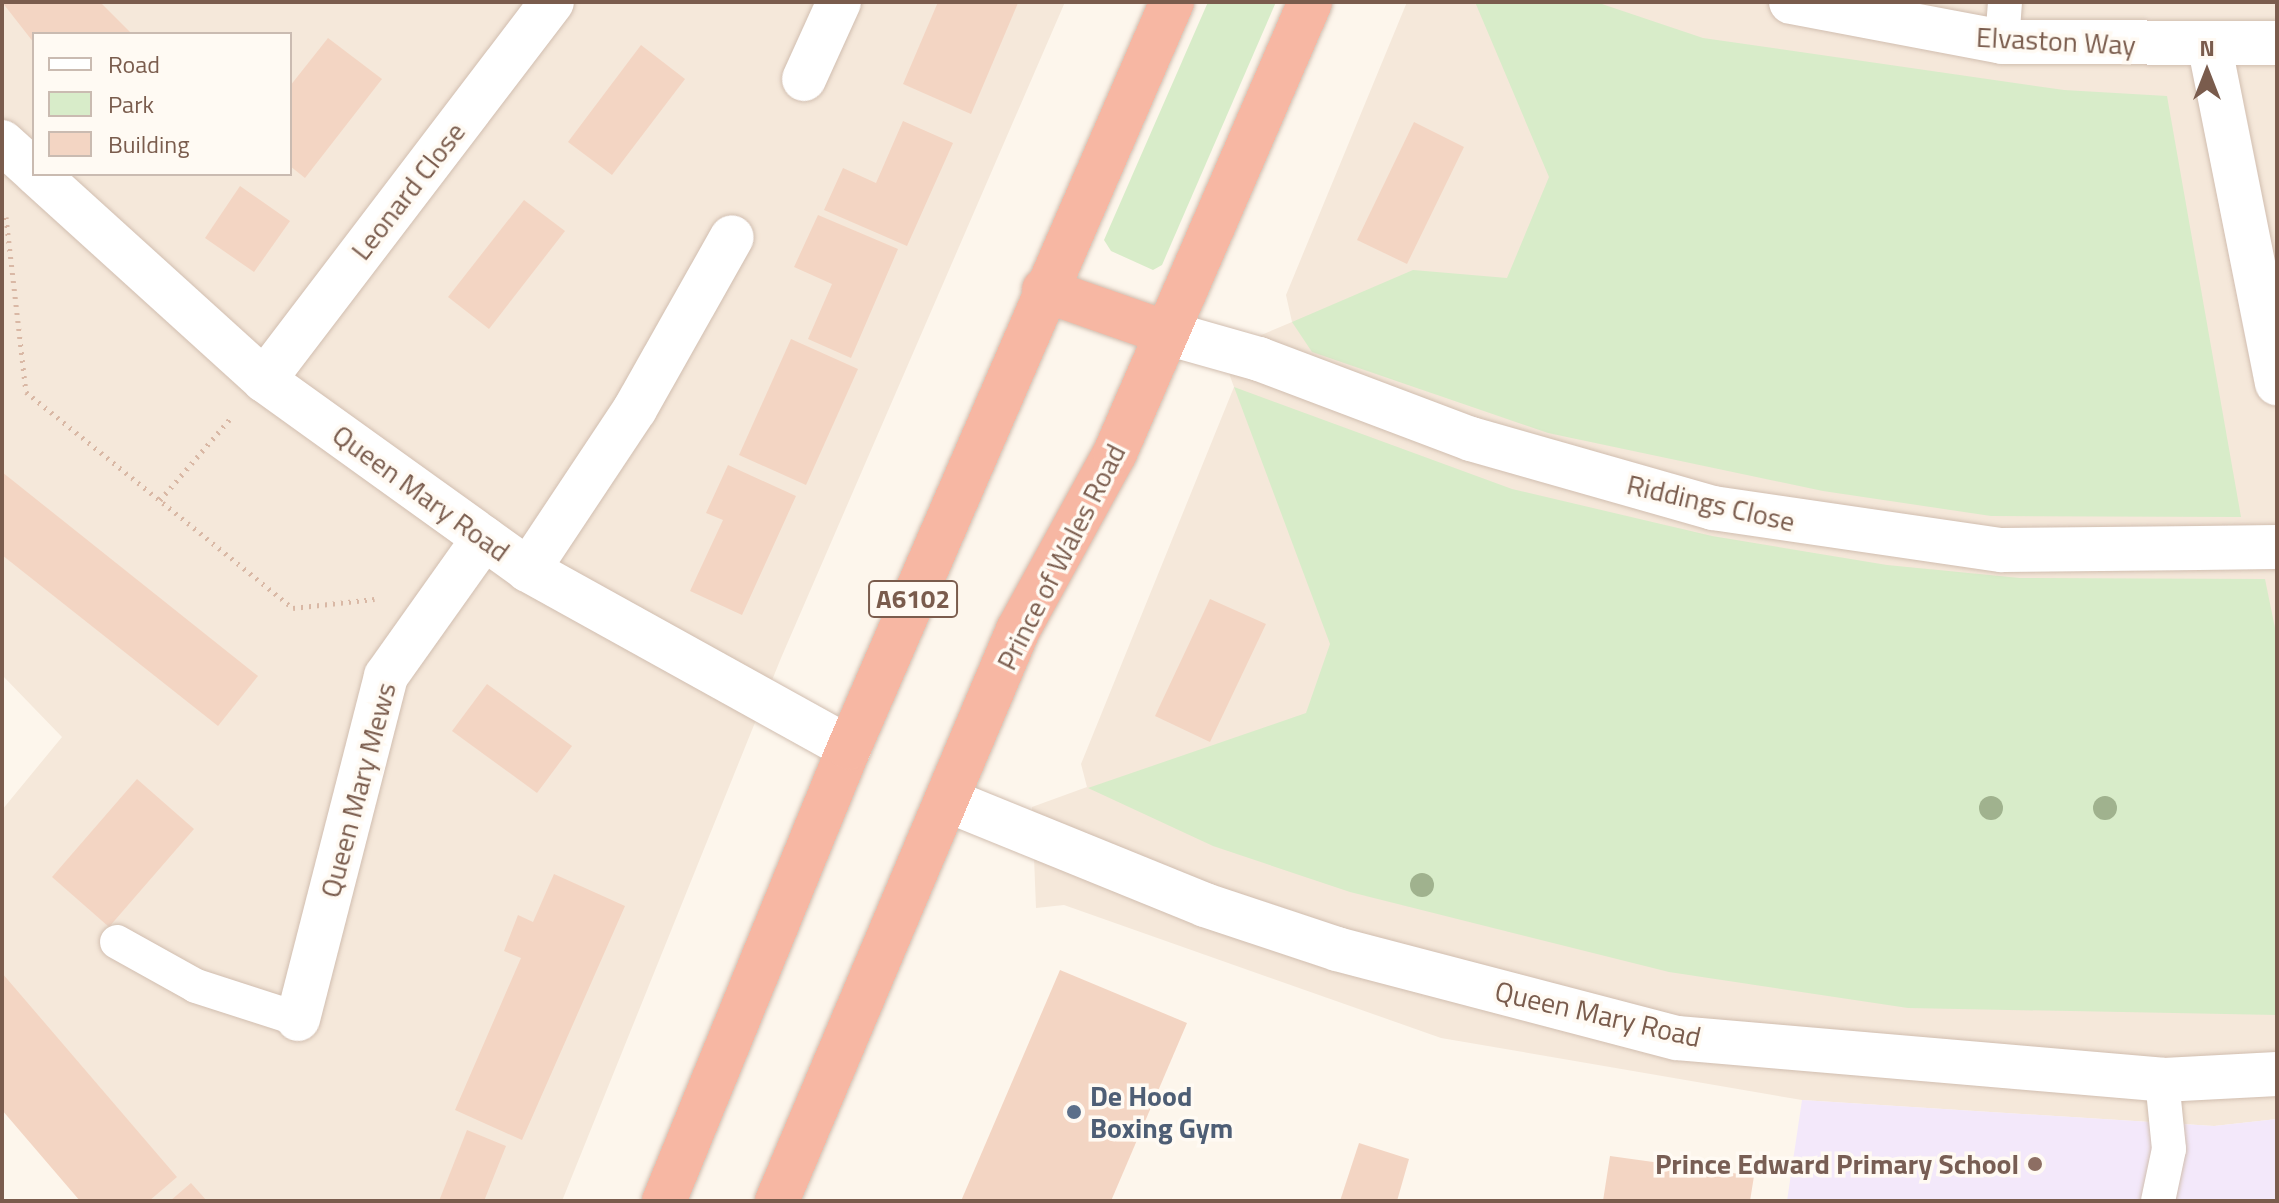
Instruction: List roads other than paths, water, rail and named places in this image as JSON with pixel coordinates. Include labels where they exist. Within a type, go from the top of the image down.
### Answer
[{"type":"highway","name":"A6102","points":[[664,1201],[849,748],[1044,290],[1172,2]]},
{"type":"highway","name":"Prince of Wales Road","points":[[777,1201],[949,801],[1018,630],[1115,453],[1310,2]]},
{"type":"highway","points":[[1044,290],[1167,333]]},
{"type":"street","name":"Leonard Close","points":[[264,380],[552,2]]},
{"type":"street","points":[[804,79],[839,2]]},
{"type":"street","name":"Elvaston Way","points":[[1791,2],[2004,22],[2210,48],[2277,43]]},
{"type":"street","points":[[2210,48],[2277,383]]},
{"type":"street","name":"Queen Mary Road","points":[[2,142],[32,170]]},
{"type":"street","name":"Queen Mary Road","points":[[38,176],[264,380],[528,570],[849,748]]},
{"type":"street","points":[[528,570],[635,409],[732,237]]},
{"type":"street","name":"Riddings Close","points":[[1167,333],[1259,359],[1471,439],[1713,508],[2002,550],[2277,547]]},
{"type":"street","name":"Queen Mary Mews","points":[[298,1019],[386,676],[484,538]]},
{"type":"street","name":"Queen Mary Road","points":[[949,801],[1205,905],[1337,949],[1677,1038],[2162,1080],[2277,1074]]},
{"type":"lane","points":[[117,942],[196,986],[298,1019]]},
{"type":"lane","points":[[2158,1201],[2169,1149],[2162,1080]]},
{"type":"place","name":"De Hood Boxing Gym","points":[[1074,1112]]},
{"type":"place","name":"Prince Edward Primary School","points":[[2035,1164]]}]
